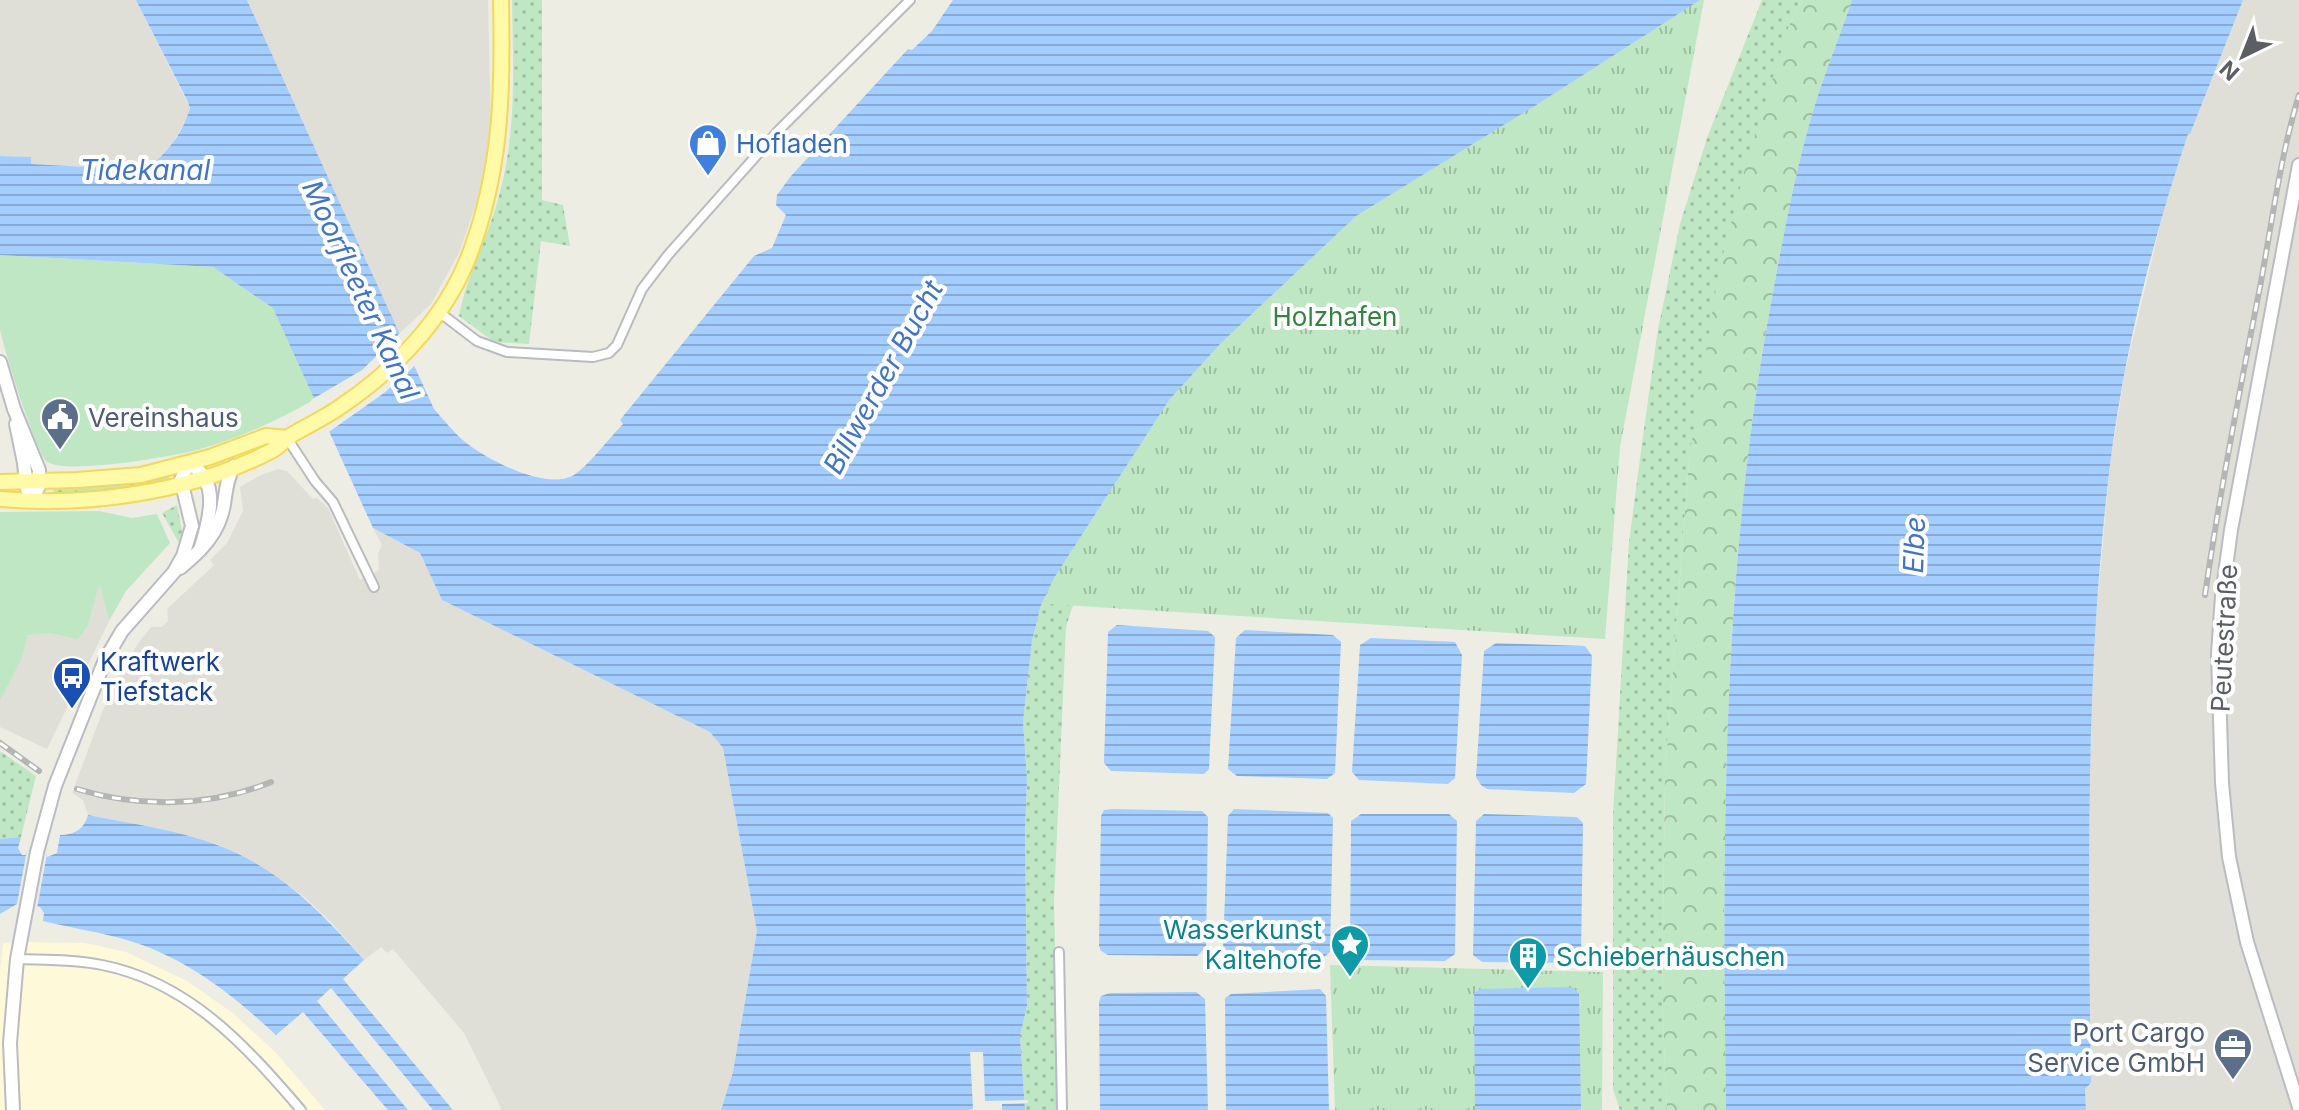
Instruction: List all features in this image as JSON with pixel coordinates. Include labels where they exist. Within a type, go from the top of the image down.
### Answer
[{"type":"main road","points":[[0,499],[110,496],[205,477],[274,450],[287,438],[368,387],[426,329],[439,312],[468,259],[485,208],[497,154],[503,86],[501,0]]},
{"type":"main road","points":[[0,482],[141,475],[188,464],[266,436],[287,438]]},
{"type":"street","points":[[439,312],[477,341],[507,352],[593,357],[609,353],[617,345],[642,289],[668,255],[780,129],[910,0]]},
{"type":"street","name":"Peutestraße","points":[[2299,165],[2231,530],[2218,654],[2222,783],[2229,857],[2247,942],[2299,1107]]},
{"type":"street","points":[[0,362],[14,409],[39,467],[33,482],[32,500]]},
{"type":"street","points":[[287,438],[333,502],[374,587]]},
{"type":"street","points":[[174,572],[183,556],[192,526],[181,483],[188,464],[205,477],[209,488],[209,505],[200,550]]},
{"type":"street","points":[[13,1110],[10,1056],[17,959],[37,852],[60,770],[105,660],[133,616],[174,572],[200,550],[218,527],[228,477],[234,466]]},
{"type":"street","points":[[1059,952],[1062,1110]]},
{"type":"street","points":[[17,959],[102,964],[130,972],[175,992],[236,1037],[301,1110]]},
{"type":"shaded area","points":[[0,0],[136,0],[190,108],[171,146],[156,161],[125,161],[125,169],[31,164],[30,157],[0,156]]},
{"type":"shaded area","points":[[247,0],[488,0],[491,136],[478,198],[459,253],[431,304],[399,334]]},
{"type":"shaded area","points":[[2243,0],[2299,0],[2299,1110],[2086,1110],[2085,1089],[2091,1083],[2090,733],[2096,619],[2110,464],[2125,372],[2168,192],[2188,134]]},
{"type":"shaded area","name":"Kraftwerk Tiefstack","points":[[278,469],[287,471],[313,499],[317,498],[328,508],[360,580],[379,570],[378,554],[382,545],[373,528],[420,553],[442,600],[711,732],[723,748],[757,931],[733,1072],[721,1110],[499,1110],[501,1108],[464,1033],[393,949],[387,953],[381,947],[364,960],[303,896],[251,860],[219,845],[185,835],[88,815],[83,800],[72,793],[103,710],[137,645],[151,627],[162,627],[168,621],[167,609],[214,565],[210,560],[227,543],[243,511],[240,487]]},
{"type":"shaded area","points":[[100,584],[109,621],[47,749],[0,727],[0,701],[22,658],[28,634],[51,633],[92,614]]},
{"type":"shaded area","points":[[3,943],[85,943],[126,952],[187,981],[234,1014],[276,1053],[325,1110],[0,1110],[0,971]]},
{"type":"green space","points":[[512,0],[542,0],[542,200],[563,205],[570,246],[541,241],[529,344],[494,342],[459,316],[467,284],[496,208],[505,168],[513,96]]},
{"type":"green space","name":"Holzhafen","points":[[1172,0],[1704,0],[1620,447],[1605,639],[1015,602]]},
{"type":"green space","points":[[1762,0],[1801,0],[1789,26],[1689,459],[1665,775],[1662,1000],[1667,1110],[1620,1110],[1613,1089],[1613,815],[1629,542],[1658,329],[1680,224],[1707,138]]},
{"type":"green space","points":[[1801,0],[1852,0],[1814,108],[1790,205],[1755,403],[1743,503],[1734,604],[1726,806],[1726,1110],[1667,1110],[1662,1000],[1665,775],[1689,459],[1719,270],[1748,157],[1789,26]]},
{"type":"green space","points":[[0,255],[213,267],[274,308],[315,399],[258,428],[197,450],[95,466],[56,465],[46,461],[28,419],[2,338]]},
{"type":"green space","points":[[169,476],[169,480],[106,491],[53,494],[54,487]]},
{"type":"green space","points":[[177,505],[182,531],[179,543],[162,513]]},
{"type":"green space","points":[[99,511],[132,518],[157,514],[170,543],[126,591],[109,621],[100,585],[89,620],[77,639],[51,633],[28,635],[22,658],[0,701],[0,512]]},
{"type":"green space","points":[[1054,578],[1085,585],[1066,627],[1054,902],[1059,1110],[1025,1110],[1020,1036],[1027,1006],[1027,779],[1023,720],[1032,641],[1041,605]]},
{"type":"green space","points":[[0,751],[36,776],[21,837],[0,839]]},
{"type":"green space","points":[[1330,965],[1603,972],[1602,1110],[1335,1110]]},
{"type":"water","points":[[136,0],[247,0],[434,409],[460,437],[500,464],[532,476],[560,479],[578,472],[598,452],[623,424],[620,420],[754,256],[772,248],[786,215],[776,205],[777,195],[908,49],[912,50],[932,31],[953,0],[1700,0],[1356,216],[1220,344],[1169,400],[1054,578],[1041,605],[1032,641],[1023,721],[1027,779],[1027,1006],[1020,1036],[1025,1110],[721,1110],[733,1072],[757,931],[723,748],[710,732],[442,600],[420,553],[373,528],[273,308],[213,267],[0,255],[0,156],[31,157],[31,164],[124,169],[125,161],[156,161],[181,130],[190,108]]},
{"type":"water","name":"Elbe","points":[[1852,0],[2243,0],[2188,134],[2163,215],[2131,339],[2110,465],[2092,696],[2089,851],[2091,1083],[2085,1089],[2086,1110],[1726,1110],[1726,806],[1734,604],[1743,503],[1755,403],[1790,205],[1814,108]]},
{"type":"water","points":[[1117,625],[1208,631],[1215,637],[1209,769],[1204,774],[1111,771],[1104,763],[1108,632]]},
{"type":"water","points":[[1245,630],[1333,635],[1341,642],[1335,773],[1327,779],[1237,776],[1228,769],[1236,638]]},
{"type":"water","points":[[1371,638],[1455,642],[1462,655],[1455,778],[1448,784],[1359,780],[1352,772],[1360,645]]},
{"type":"water","points":[[1496,643],[1585,646],[1592,656],[1586,784],[1574,793],[1487,789],[1476,777],[1484,651]]},
{"type":"water","points":[[1234,809],[1328,813],[1333,818],[1330,952],[1324,957],[1231,957],[1223,949],[1228,816]]},
{"type":"water","points":[[1104,810],[1202,811],[1208,817],[1206,947],[1197,956],[1108,955],[1101,951],[1101,816]]},
{"type":"water","points":[[1361,814],[1449,814],[1457,821],[1455,954],[1445,961],[1359,960],[1350,949],[1351,821]]},
{"type":"water","points":[[1484,814],[1577,817],[1583,823],[1581,957],[1575,963],[1482,962],[1473,955],[1476,821]]},
{"type":"water","points":[[88,815],[204,840],[262,867],[299,894],[364,960],[343,979],[453,1110],[433,1110],[331,988],[317,1001],[408,1110],[388,1110],[303,1012],[276,1035],[207,978],[169,956],[117,937],[43,921],[44,913],[40,907],[17,904],[0,914],[0,839],[21,837],[18,848],[22,855],[26,855],[27,850],[47,854],[47,857],[57,853],[60,835],[78,830]]},
{"type":"water","points":[[1572,987],[1579,993],[1581,1110],[1475,1110],[1474,993],[1480,989]]},
{"type":"water","points":[[1320,989],[1326,996],[1329,1110],[1226,1110],[1225,998],[1231,994]]},
{"type":"water","points":[[1196,992],[1205,999],[1208,1110],[1100,1110],[1101,996],[1110,993]]},
{"type":"pier","points":[[402,331],[418,363],[384,393],[326,434],[311,400],[362,370]]},
{"type":"pier","points":[[27,850],[47,854],[37,908],[17,904]]},
{"type":"pier","points":[[970,1052],[983,1052],[985,1101],[1028,1100],[1028,1103],[1002,1104],[1002,1110],[968,1110],[973,1109]]},
{"type":"railway","points":[[2205,595],[2277,190],[2299,95]]},
{"type":"railway","points":[[0,743],[39,771]]},
{"type":"railway","points":[[77,789],[125,799],[175,802],[224,796],[271,782]]},
{"type":"place","name":"Hofladen","points":[[708,177]]},
{"type":"place","name":"Vereinshaus","points":[[60,451]]},
{"type":"place","name":"Kraftwerk Tiefstack","points":[[72,710]]},
{"type":"place","name":"Wasserkunst Kaltehofe","points":[[1350,978]]},
{"type":"place","name":"Schieberhäuschen","points":[[1528,990]]},
{"type":"place","name":"Port Cargo Service GmbH","points":[[2233,1081]]},
{"type":"water label","name":"Tidekanal","points":[[145,170]]},
{"type":"water label","name":"Moorfleeter Kanal","points":[[361,290]]},
{"type":"water label","name":"Billwerder Bucht","points":[[883,377]]}]
